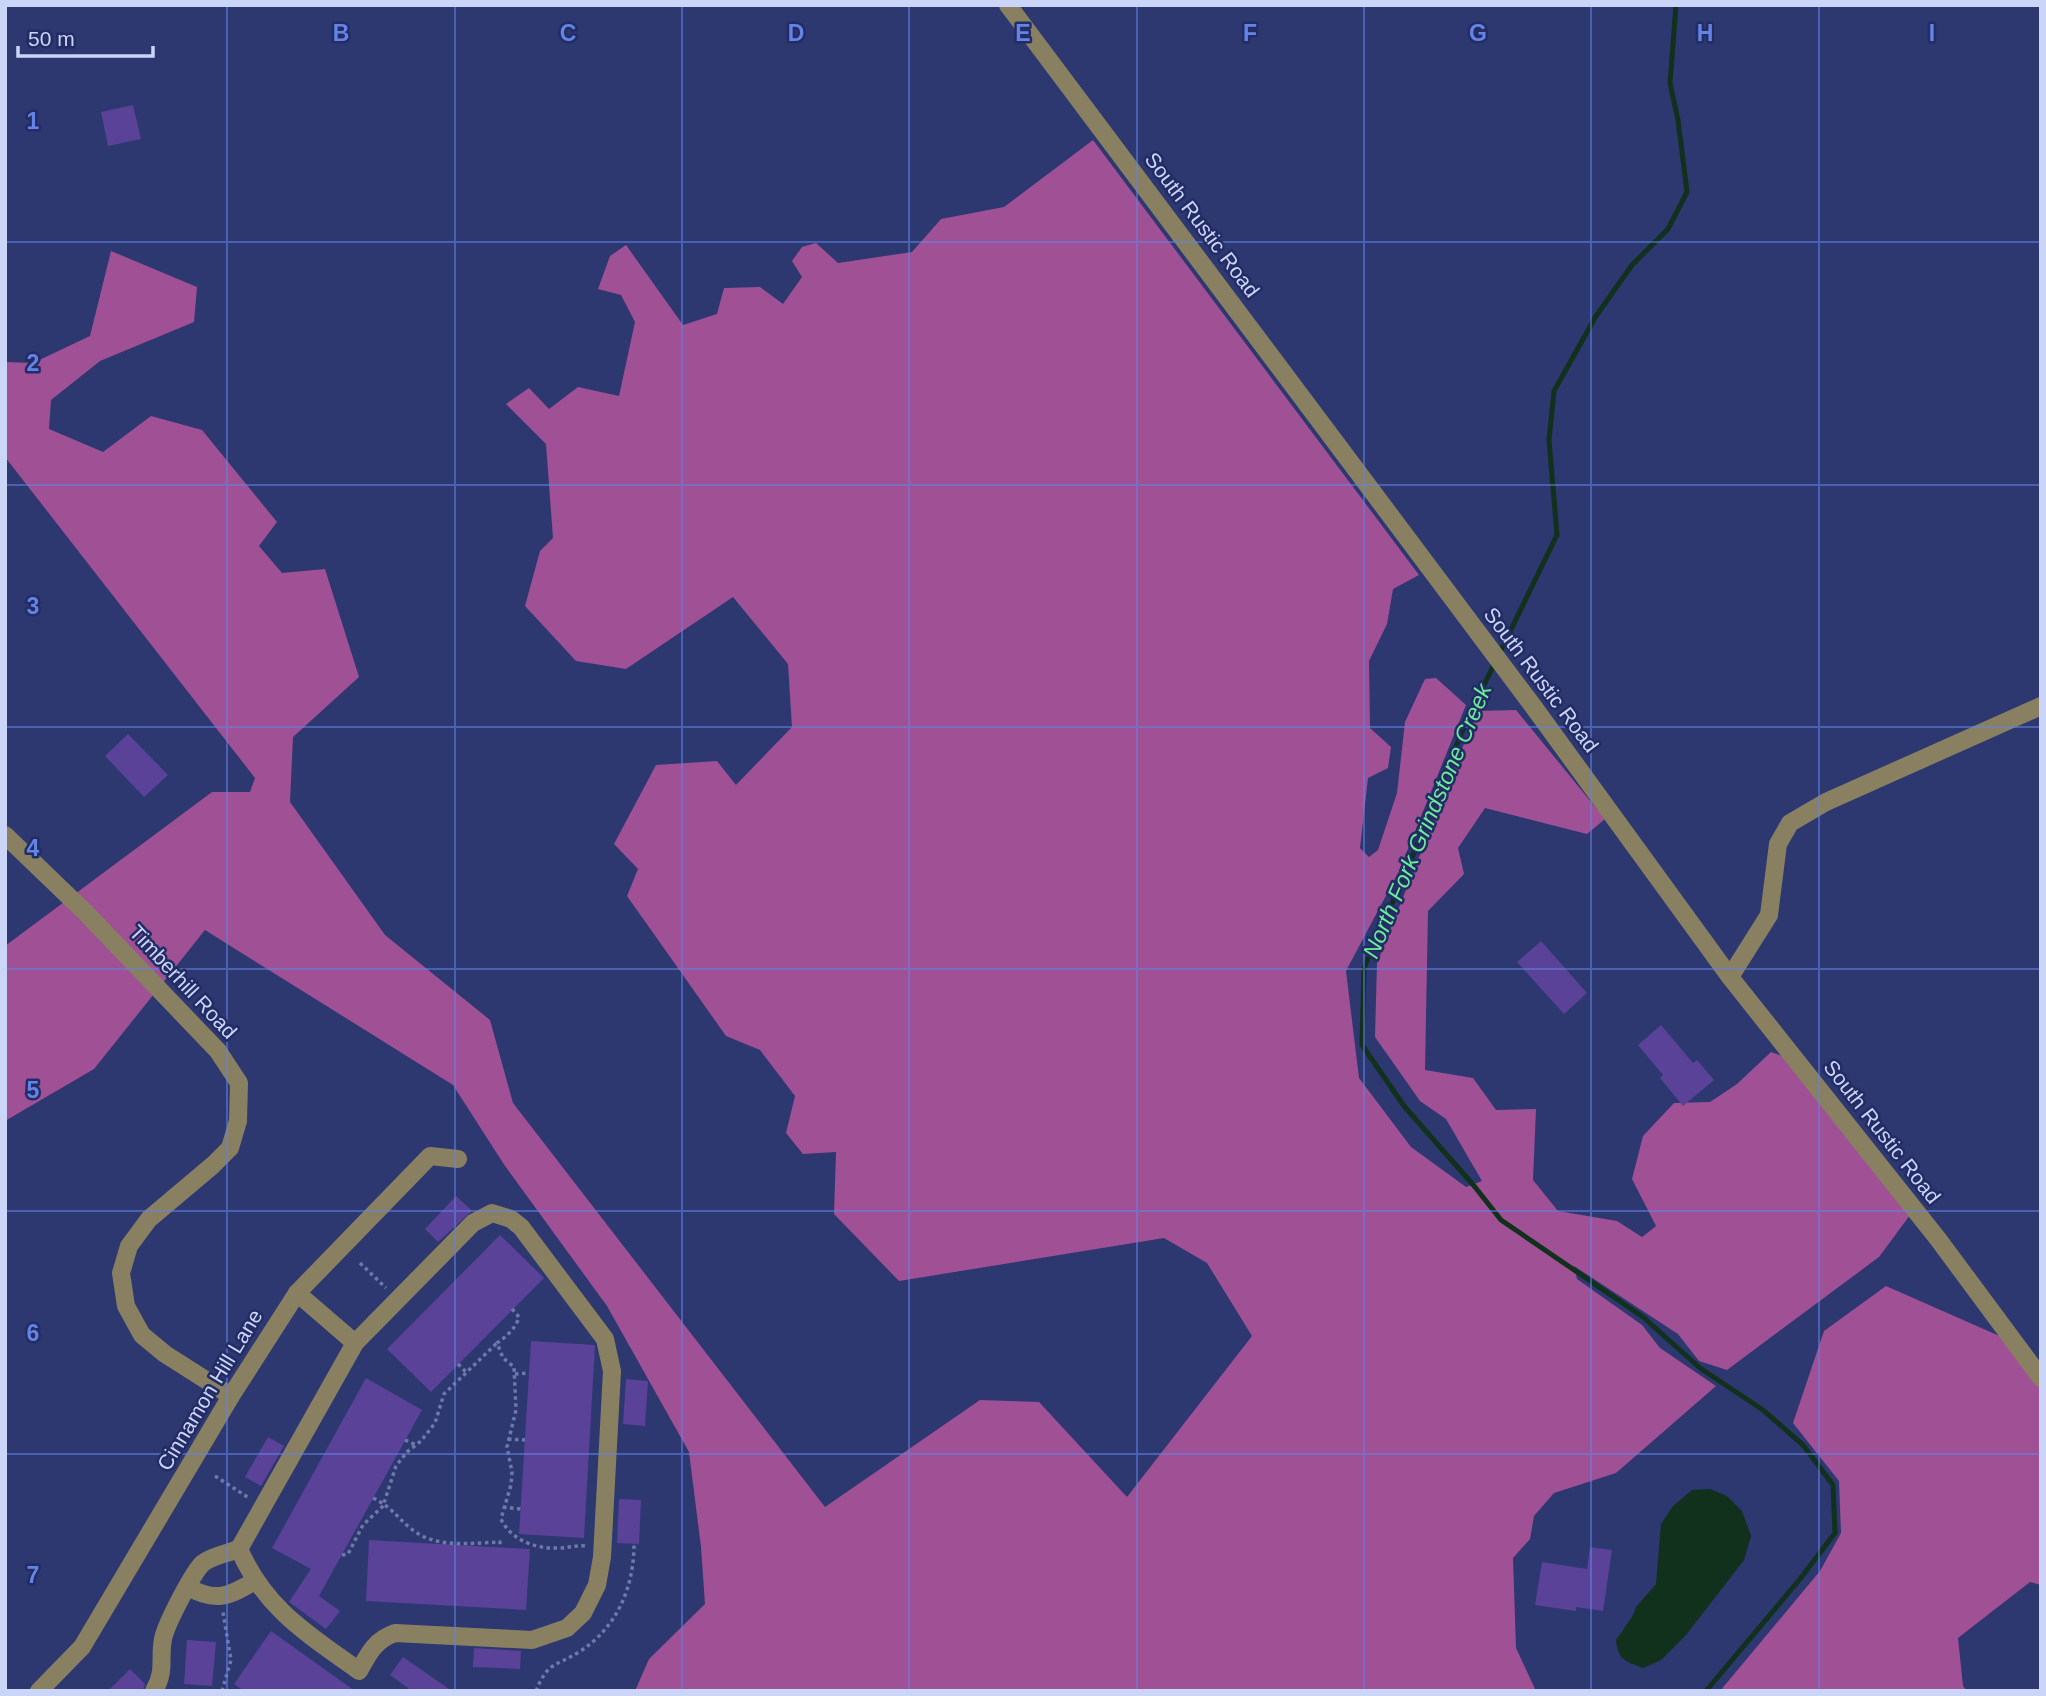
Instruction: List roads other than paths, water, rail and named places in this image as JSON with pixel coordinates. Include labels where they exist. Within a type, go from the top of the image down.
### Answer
[{"type":"street","name":"South Rustic Road","points":[[1009,5],[1505,669],[1730,977],[1938,1240],[2041,1378]]},
{"type":"street","points":[[1730,977],[1769,915],[1778,844],[1790,822],[1826,802],[2041,706]]},
{"type":"street","name":"Timberhill Road","points":[[5,835],[77,904],[218,1051],[239,1083],[238,1121],[230,1148],[149,1219],[129,1246],[121,1273],[127,1306],[142,1335],[165,1354],[231,1396]]},
{"type":"street","name":"Cinnamon Hill Lane","points":[[39,1691],[82,1647],[231,1396],[297,1293],[430,1156],[458,1159]]},
{"type":"street","points":[[154,1691],[161,1678],[162,1641],[170,1618],[204,1562],[239,1549],[355,1343],[473,1223],[492,1213],[511,1219],[521,1227],[605,1339],[610,1354],[612,1371],[602,1548],[597,1585],[583,1613],[567,1628],[532,1640],[395,1633],[375,1644],[359,1671],[289,1620],[255,1581],[239,1549]]},
{"type":"street","points":[[297,1293],[355,1343]]},
{"type":"street","points":[[188,1587],[200,1594],[219,1596],[232,1594],[255,1581]]},
{"type":"waterway","name":"North Fork Grindstone Creek","points":[[1676,5],[1670,83],[1678,120],[1687,192],[1668,229],[1632,265],[1596,316],[1554,391],[1549,440],[1557,535],[1465,724],[1364,968],[1362,1045],[1404,1106],[1501,1220],[1643,1317],[1700,1368],[1763,1410],[1803,1445],[1833,1485],[1835,1533],[1706,1691]]}]
